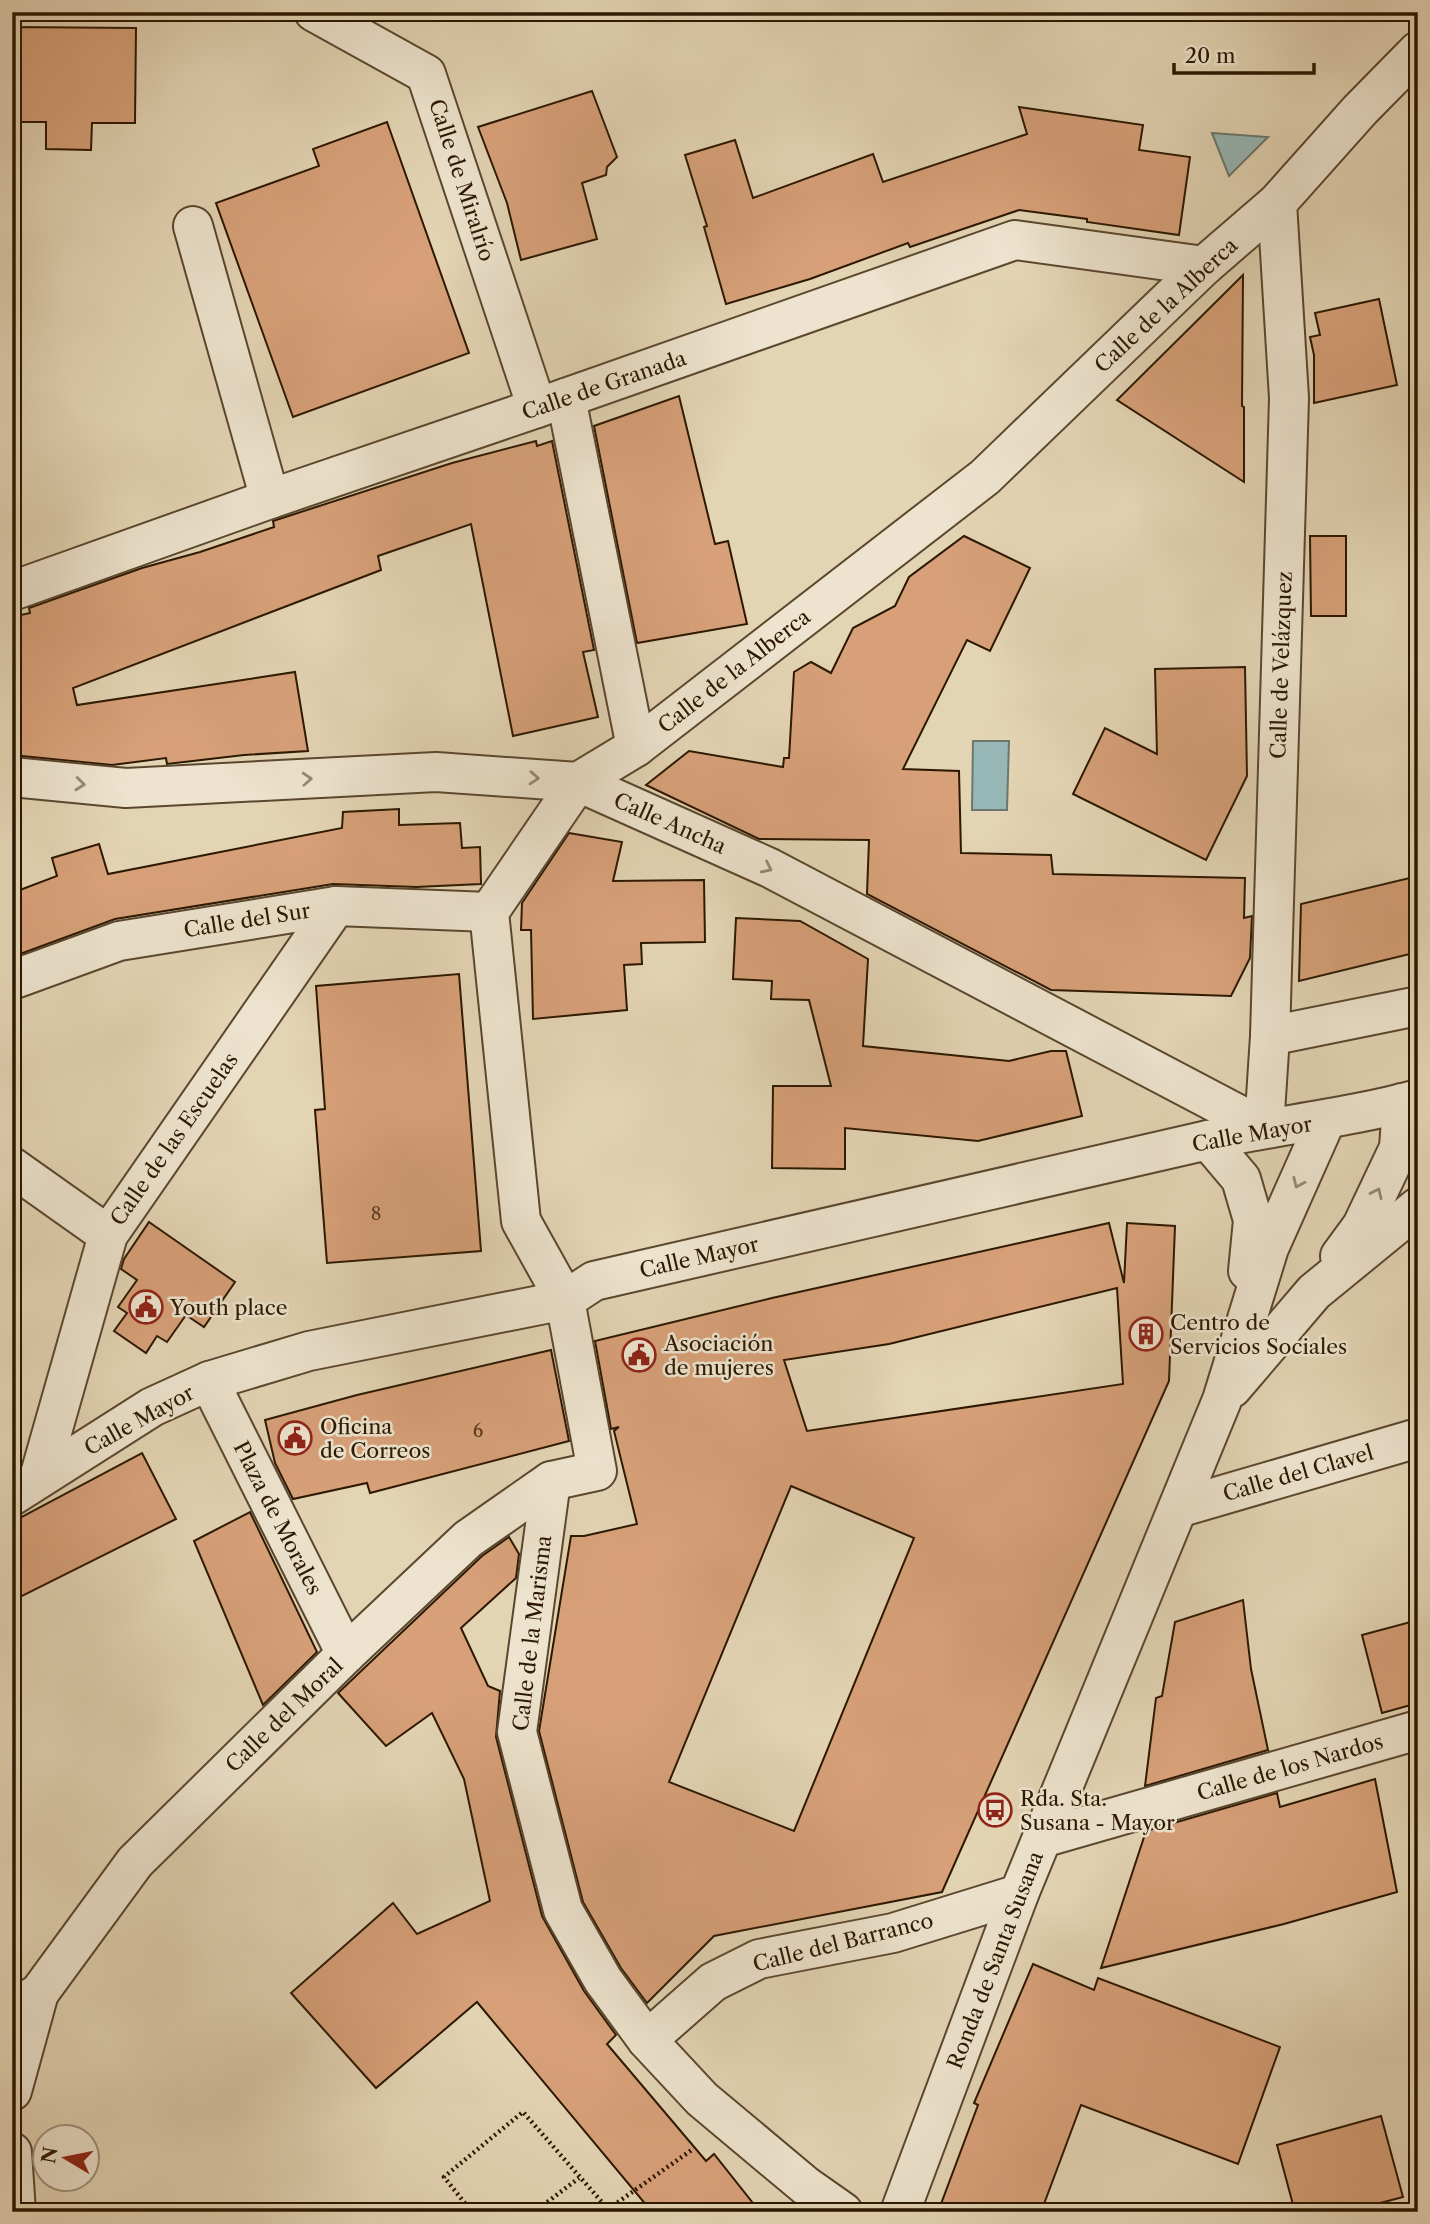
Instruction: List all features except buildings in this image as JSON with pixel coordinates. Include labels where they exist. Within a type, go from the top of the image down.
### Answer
[{"type":"street","name":"Calle de Miralrío","points":[[314,12],[426,74],[552,403],[636,747]]},
{"type":"street","name":"Calle de la Alberca","points":[[489,912],[578,782],[636,747],[985,477],[1204,266],[1277,202],[1360,110],[1418,51]]},
{"type":"street","name":"Calle de Velázquez","points":[[1264,1128],[1270,1036],[1289,398],[1277,202]]},
{"type":"street","points":[[193,226],[270,499]]},
{"type":"street","name":"Calle de Granada","points":[[12,591],[1015,240],[1204,266]]},
{"type":"street","name":"Calle Ancha","points":[[12,777],[126,788],[436,772],[578,782],[769,868],[1264,1128]]},
{"type":"street","name":"Calle del Sur","points":[[12,980],[119,941],[336,906],[489,912]]},
{"type":"street","name":"Calle de las Escuelas","points":[[26,1487],[108,1235],[336,906]]},
{"type":"street","points":[[489,912],[521,1221],[565,1300]]},
{"type":"street","points":[[1270,1036],[1418,1006]]},
{"type":"street","name":"Calle Mayor","points":[[26,1487],[152,1407],[209,1381],[309,1351],[565,1300],[594,1281],[1208,1140],[1264,1128],[1326,1120],[1410,1101]]},
{"type":"street","name":"Ronda de Santa Susana","points":[[1222,1400],[1314,1292],[1362,1226],[1399,1148],[1410,1101]]},
{"type":"street","name":"Ronda de Santa Susana","points":[[900,2212],[1019,1894],[1222,1400],[1269,1248],[1326,1120]]},
{"type":"street","name":"Ronda de Santa Susana","points":[[1208,1140],[1241,1179],[1253,1220],[1243,1328]]},
{"type":"street","points":[[12,1167],[108,1235]]},
{"type":"street","name":"Ronda de Santa Susana","points":[[1314,1292],[1418,1207]]},
{"type":"street","name":"Calle del Moral","points":[[26,2001],[135,1862],[346,1654],[468,1539],[551,1481],[597,1471],[565,1300]]},
{"type":"street","name":"Plaza de Morales","points":[[209,1381],[346,1654]]},
{"type":"street","name":"Calle del Clavel","points":[[1178,1508],[1418,1438]]},
{"type":"street","name":"Calle de la Marisma","points":[[551,1481],[517,1732],[563,1910],[603,1980],[647,2040],[702,2099],[806,2186],[844,2212]]},
{"type":"street","name":"Calle de los Nardos","points":[[1042,1838],[1418,1730]]},
{"type":"street","name":"Calle del Barranco","points":[[647,2040],[713,1982],[759,1959],[893,1933],[1019,1894]]},
{"type":"street","points":[[12,2091],[26,2001]]},
{"type":"street","points":[[12,2152],[16,2212]]},
{"type":"path","points":[[472,2212],[444,2177],[523,2112],[606,2211],[730,2122]]},
{"type":"path","points":[[534,2212],[579,2178]]},
{"type":"water","points":[[1212,133],[1268,137],[1229,176]]},
{"type":"water","points":[[973,741],[1009,741],[1007,810],[972,810]]},
{"type":"place","name":"Youth place","points":[[146,1307]]},
{"type":"place","name":"Centro de Servicios Sociales","points":[[1146,1334]]},
{"type":"place","name":"Asociación de mujeres","points":[[639,1355]]},
{"type":"place","name":"Oficina de Correos","points":[[295,1438]]},
{"type":"place","name":"Rda. Sta. Susana - Mayor","points":[[995,1810]]}]
